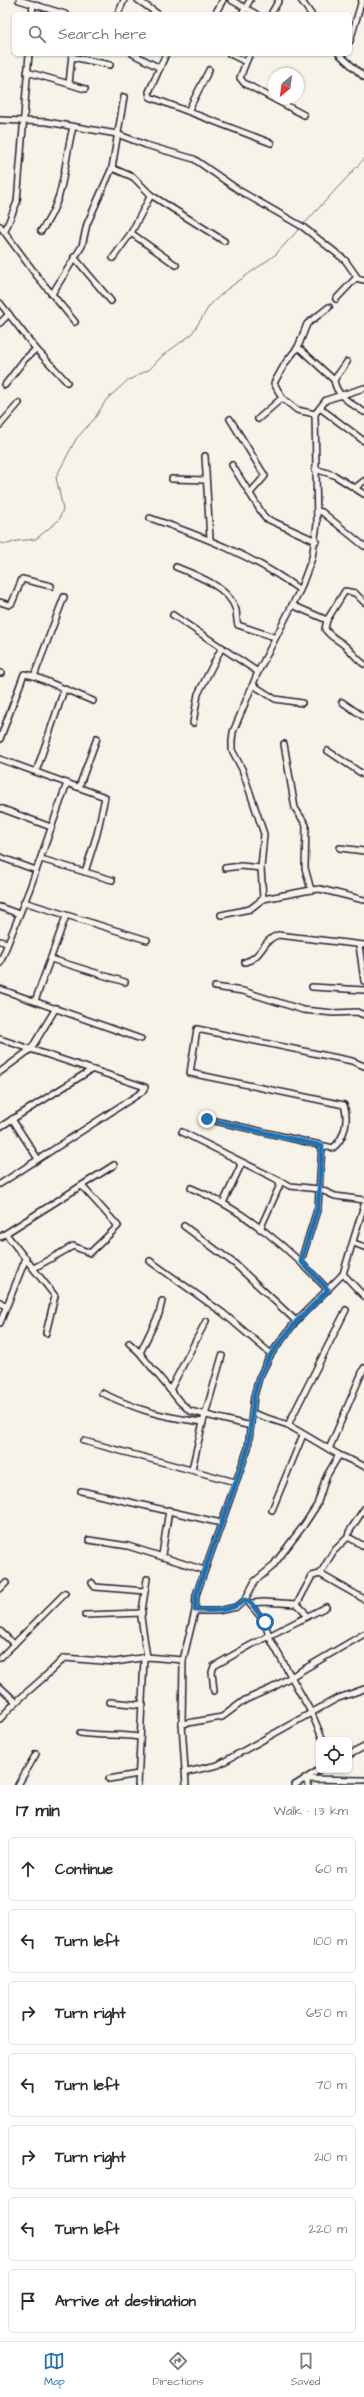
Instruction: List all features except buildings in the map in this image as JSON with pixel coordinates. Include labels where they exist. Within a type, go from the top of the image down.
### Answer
[{"type":"street","points":[[19,0],[59,12]]},
{"type":"street","points":[[119,12],[124,0]]},
{"type":"street","points":[[138,0],[155,12]]},
{"type":"street","points":[[216,12],[223,0]]},
{"type":"street","points":[[231,0],[253,12]]},
{"type":"street","points":[[243,12],[250,0]]},
{"type":"street","points":[[272,12],[279,0]]},
{"type":"street","points":[[301,0],[310,12]]},
{"type":"street","points":[[352,34],[362,0]]},
{"type":"street","points":[[32,12],[33,4]]},
{"type":"street","points":[[5,231],[17,202],[22,122],[29,56]]},
{"type":"street","points":[[69,84],[72,56],[110,65]]},
{"type":"street","points":[[138,56],[160,68]]},
{"type":"street","points":[[165,56],[149,92],[150,97],[271,143]]},
{"type":"street","points":[[234,56],[246,62]]},
{"type":"street","points":[[249,56],[240,78],[244,83],[304,115]]},
{"type":"street","points":[[344,56],[364,77]]},
{"type":"street","points":[[188,111],[209,70]]},
{"type":"street","points":[[27,72],[85,89]]},
{"type":"street","points":[[52,294],[82,246],[87,224],[112,168],[124,98]]},
{"type":"street","points":[[0,120],[47,122],[117,134],[153,148],[194,159],[240,191],[303,227],[345,260],[358,278],[364,280]]},
{"type":"street","points":[[40,231],[51,217],[59,198],[65,155],[73,127]]},
{"type":"street","points":[[112,168],[135,178],[151,195],[224,241]]},
{"type":"street","points":[[113,258],[131,233],[151,195]]},
{"type":"street","points":[[0,226],[75,322]]},
{"type":"street","points":[[131,233],[176,265]]},
{"type":"street","points":[[74,257],[111,301]]},
{"type":"street","points":[[336,299],[358,278]]},
{"type":"street","points":[[0,303],[36,350],[67,382]]},
{"type":"street","points":[[315,414],[297,410],[282,398],[274,383],[286,362],[298,347],[307,324],[329,307]]},
{"type":"street","points":[[0,323],[9,314]]},
{"type":"street","points":[[298,347],[334,380],[339,395],[364,412]]},
{"type":"street","points":[[5,385],[24,360],[36,350]]},
{"type":"street","points":[[334,380],[347,362]]},
{"type":"street","points":[[263,899],[260,868],[264,834],[242,769],[232,750],[233,732],[274,637],[300,590],[312,558],[316,542],[317,511],[315,414],[326,400],[364,388]]},
{"type":"street","points":[[258,419],[282,398]]},
{"type":"street","points":[[0,425],[18,403]]},
{"type":"street","points":[[320,408],[364,440]]},
{"type":"street","points":[[230,419],[265,476],[250,492]]},
{"type":"street","points":[[205,456],[210,538]]},
{"type":"street","points":[[232,465],[265,518],[316,542]]},
{"type":"street","points":[[315,469],[334,475],[364,494]]},
{"type":"street","points":[[172,479],[206,480]]},
{"type":"street","points":[[355,488],[364,481]]},
{"type":"street","points":[[317,511],[322,512],[364,546]]},
{"type":"street","points":[[150,518],[210,538],[275,572],[300,590]]},
{"type":"street","points":[[176,566],[198,576],[227,595],[236,611],[238,625],[274,637]]},
{"type":"street","points":[[0,602],[9,605],[12,603],[22,578],[51,586]]},
{"type":"street","points":[[364,602],[355,593],[345,591],[327,620],[325,629],[331,638],[344,644],[355,658],[364,664]]},
{"type":"street","points":[[34,676],[64,597]]},
{"type":"street","points":[[292,605],[327,620]]},
{"type":"street","points":[[173,615],[258,672]]},
{"type":"street","points":[[193,723],[198,694],[222,647]]},
{"type":"street","points":[[0,738],[21,676],[34,676],[93,701]]},
{"type":"street","points":[[253,685],[276,699],[302,703]]},
{"type":"street","points":[[36,772],[64,690]]},
{"type":"street","points":[[342,702],[364,717]]},
{"type":"street","points":[[79,787],[97,738]]},
{"type":"street","points":[[284,744],[295,808],[306,825],[305,868],[311,890]]},
{"type":"street","points":[[328,751],[364,775]]},
{"type":"street","points":[[0,759],[102,795],[106,800],[85,872]]},
{"type":"street","points":[[0,963],[41,859],[67,783]]},
{"type":"street","points":[[0,808],[51,827]]},
{"type":"street","points":[[340,848],[364,851]]},
{"type":"street","points":[[0,857],[36,870]]},
{"type":"street","points":[[41,859],[112,880]]},
{"type":"street","points":[[225,868],[241,866],[260,868]]},
{"type":"street","points":[[221,915],[250,909],[263,899],[320,889],[364,900]]},
{"type":"street","points":[[24,902],[148,940]]},
{"type":"street","points":[[0,907],[19,914]]},
{"type":"street","points":[[36,1001],[66,916]]},
{"type":"street","points":[[245,962],[257,956],[268,940],[278,935],[361,945],[364,981]]},
{"type":"street","points":[[0,940],[7,943]]},
{"type":"street","points":[[51,959],[125,982]]},
{"type":"street","points":[[215,987],[243,991],[303,1010],[334,1013],[357,1012],[364,1014],[364,1009]]},
{"type":"street","points":[[312,987],[364,990]]},
{"type":"street","points":[[0,989],[141,1039]]},
{"type":"street","points":[[0,1072],[31,1049],[56,1008]]},
{"type":"street","points":[[207,1119],[333,1148],[341,1140],[348,1116],[344,1105],[190,1073],[197,1028],[352,1061],[364,1066]]},
{"type":"street","points":[[0,1039],[90,1070],[146,1087],[142,1092],[0,1184]]},
{"type":"street","points":[[0,1127],[90,1070]]},
{"type":"street","points":[[12,1119],[38,1160]]},
{"type":"street","points":[[182,1132],[290,1186],[319,1189],[335,1196],[364,1200]]},
{"type":"street","points":[[301,1261],[318,1207],[322,1146]]},
{"type":"street","points":[[223,1203],[241,1165],[237,1160]]},
{"type":"street","points":[[0,1237],[114,1166]]},
{"type":"street","points":[[260,1229],[279,1187],[280,1182],[276,1179]]},
{"type":"street","points":[[34,1268],[73,1246],[90,1253],[118,1226],[82,1186]]},
{"type":"street","points":[[191,1188],[223,1203],[260,1229],[301,1261],[328,1290]]},
{"type":"street","points":[[186,1785],[187,1772],[182,1724],[183,1660],[195,1610],[196,1595],[248,1448],[252,1413],[259,1378],[271,1354],[296,1322],[343,1274],[354,1243],[364,1205]]},
{"type":"street","points":[[184,1226],[235,1264],[296,1322]]},
{"type":"street","points":[[6,1234],[55,1296],[46,1333]]},
{"type":"street","points":[[354,1243],[364,1247]]},
{"type":"street","points":[[0,1322],[26,1258]]},
{"type":"street","points":[[162,1270],[150,1261],[223,1313],[271,1354]]},
{"type":"street","points":[[343,1274],[364,1296]]},
{"type":"street","points":[[140,1353],[159,1314],[162,1301]]},
{"type":"street","points":[[0,1302],[6,1307]]},
{"type":"street","points":[[288,1425],[346,1310]]},
{"type":"street","points":[[170,1390],[206,1321]]},
{"type":"street","points":[[129,1344],[140,1353],[180,1402],[190,1410],[250,1426]]},
{"type":"street","points":[[192,1469],[205,1414],[222,1356]]},
{"type":"street","points":[[329,1449],[364,1368]]},
{"type":"street","points":[[102,1393],[131,1407],[163,1417],[203,1422]]},
{"type":"street","points":[[252,1413],[288,1425],[339,1455],[364,1466]]},
{"type":"street","points":[[272,1510],[303,1435]]},
{"type":"street","points":[[84,1441],[192,1469],[235,1482]]},
{"type":"street","points":[[195,1610],[217,1611],[237,1607],[245,1600],[255,1581],[272,1567],[304,1525],[317,1505],[326,1477],[339,1455]]},
{"type":"street","points":[[82,1490],[221,1523]]},
{"type":"street","points":[[320,1574],[333,1552],[348,1537],[349,1532],[364,1509]]},
{"type":"street","points":[[162,1555],[169,1510]]},
{"type":"street","points":[[348,1537],[364,1546]]},
{"type":"street","points":[[89,1540],[128,1546],[162,1555],[204,1570]]},
{"type":"street","points":[[296,1604],[312,1576],[320,1574],[364,1599]]},
{"type":"street","points":[[138,1785],[139,1737],[146,1658],[142,1632],[142,1613],[147,1579]]},
{"type":"street","points":[[0,1589],[6,1583]]},
{"type":"street","points":[[92,1583],[95,1587],[146,1591]]},
{"type":"street","points":[[0,1658],[65,1593]]},
{"type":"street","points":[[245,1600],[251,1603],[265,1622],[269,1637],[292,1675],[322,1737]]},
{"type":"street","points":[[251,1603],[264,1602],[296,1604],[304,1611],[306,1617]]},
{"type":"street","points":[[214,1691],[212,1672],[214,1666],[251,1644],[269,1637],[326,1607]]},
{"type":"street","points":[[85,1615],[142,1613]]},
{"type":"street","points":[[0,1631],[14,1644]]},
{"type":"street","points":[[182,1724],[222,1717],[245,1700],[364,1634]]},
{"type":"street","points":[[0,1719],[15,1701],[51,1673],[64,1658],[115,1662],[146,1658],[183,1660]]},
{"type":"street","points":[[0,1687],[15,1701]]},
{"type":"street","points":[[187,1772],[218,1765],[312,1714],[336,1699],[364,1689]]},
{"type":"street","points":[[110,1702],[143,1705]]},
{"type":"street","points":[[80,1733],[94,1736],[118,1734],[139,1737]]},
{"type":"street","points":[[352,1753],[364,1746]]},
{"type":"street","points":[[18,1785],[36,1754]]},
{"type":"street","points":[[307,1782],[316,1773]]},
{"type":"street","points":[[109,1779],[138,1774]]},
{"type":"street","points":[[295,1785],[307,1782],[364,1780]]},
{"type":"waterway","points":[[305,223],[364,159]]},
{"type":"waterway","points":[[0,543],[8,544],[17,541],[36,539],[59,520],[63,509],[56,477],[76,439],[95,418],[106,400],[127,381],[150,369],[163,355],[191,335],[210,305],[226,290],[275,255],[299,229]]},
{"type":"route","points":[[207,1119],[322,1146],[318,1207],[301,1261],[328,1290],[296,1322],[271,1354],[259,1378],[254,1396],[248,1448],[196,1595],[195,1610],[217,1611],[237,1607],[245,1600],[251,1603],[265,1622]]}]
